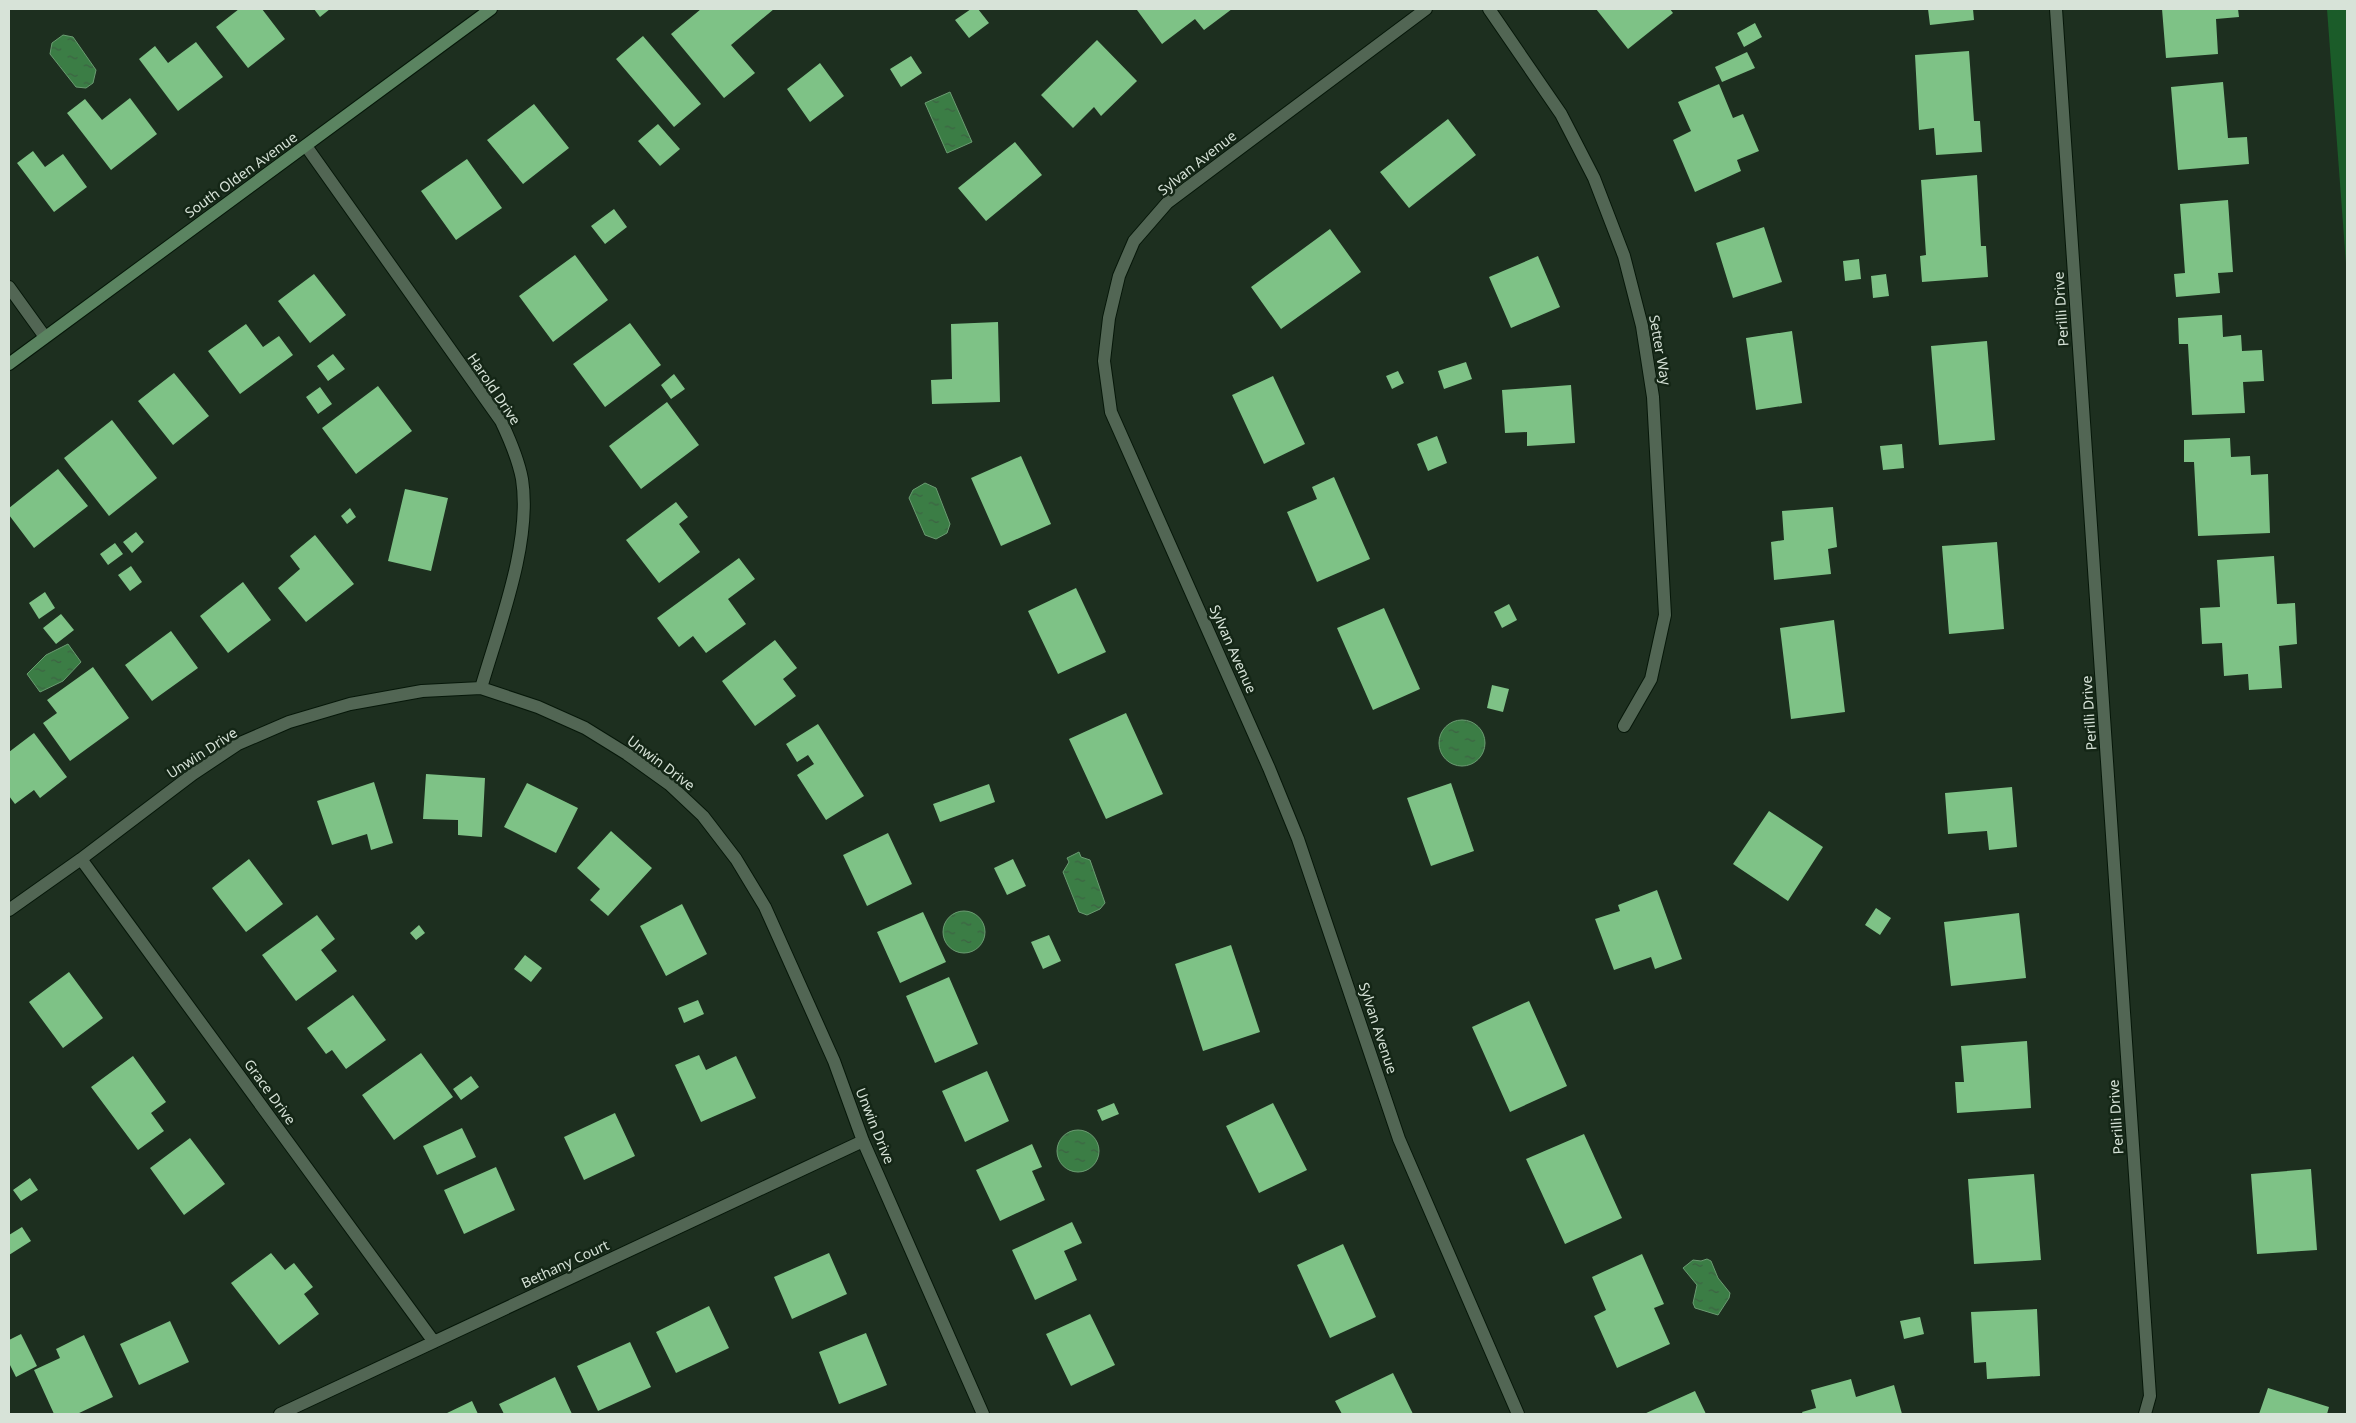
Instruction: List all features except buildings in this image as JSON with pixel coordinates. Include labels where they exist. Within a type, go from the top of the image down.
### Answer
[{"type":"main road","name":"South Olden Avenue","points":[[9,364],[491,9]]},
{"type":"street","name":"Sylvan Avenue","points":[[1426,9],[1167,203],[1134,241],[1119,276],[1109,318],[1104,362],[1110,412],[1265,758],[1298,839],[1399,1139],[1518,1414]]},
{"type":"street","name":"Setter Way","points":[[1489,9],[1560,114],[1594,178],[1624,256],[1642,326],[1654,406],[1664,615],[1651,679],[1624,726]]},
{"type":"street","name":"Perilli Drive","points":[[2056,9],[2150,1396],[2145,1414]]},
{"type":"street","name":"Harold Drive","points":[[306,146],[501,422],[515,450],[522,480],[524,512],[519,553],[481,688]]},
{"type":"street","points":[[9,287],[45,337]]},
{"type":"street","name":"Unwin Drive","points":[[9,910],[81,859],[193,774],[238,744],[289,722],[350,704],[422,691],[481,688],[538,707],[585,728],[627,754],[669,784],[703,816],[736,859],[765,907],[834,1062],[864,1141],[983,1414]]},
{"type":"street","name":"Grace Drive","points":[[81,859],[434,1342]]},
{"type":"street","name":"Bethany Court","points":[[280,1414],[864,1141]]},
{"type":"shaded area","points":[[2327,9],[2347,9],[2347,277]]},
{"type":"water","points":[[63,35],[73,37],[96,70],[93,83],[86,88],[76,87],[50,54],[52,43]]},
{"type":"water","points":[[950,92],[972,142],[947,153],[925,103]]},
{"type":"water","points":[[925,483],[936,488],[950,524],[947,533],[936,539],[925,535],[909,498],[913,490]]},
{"type":"water","points":[[68,644],[81,662],[63,681],[40,692],[27,674],[46,655]]},
{"type":"water","points":[[1462,720],[1475,724],[1481,730],[1485,743],[1481,756],[1475,762],[1462,766],[1449,762],[1443,756],[1439,743],[1443,730],[1449,724]]},
{"type":"water","points":[[1079,852],[1081,857],[1090,860],[1105,903],[1100,909],[1087,915],[1079,912],[1063,872],[1069,862],[1067,858]]},
{"type":"water","points":[[964,911],[979,917],[985,932],[979,947],[964,953],[949,947],[943,932],[949,917]]},
{"type":"water","points":[[1082,1130],[1090,1133],[1096,1139],[1099,1151],[1096,1163],[1090,1169],[1074,1172],[1066,1169],[1060,1163],[1057,1147],[1060,1139],[1066,1133]]},
{"type":"water","points":[[1707,1259],[1711,1261],[1718,1278],[1730,1293],[1729,1298],[1718,1315],[1695,1308],[1693,1303],[1697,1285],[1683,1268],[1693,1260],[1701,1261]]}]
